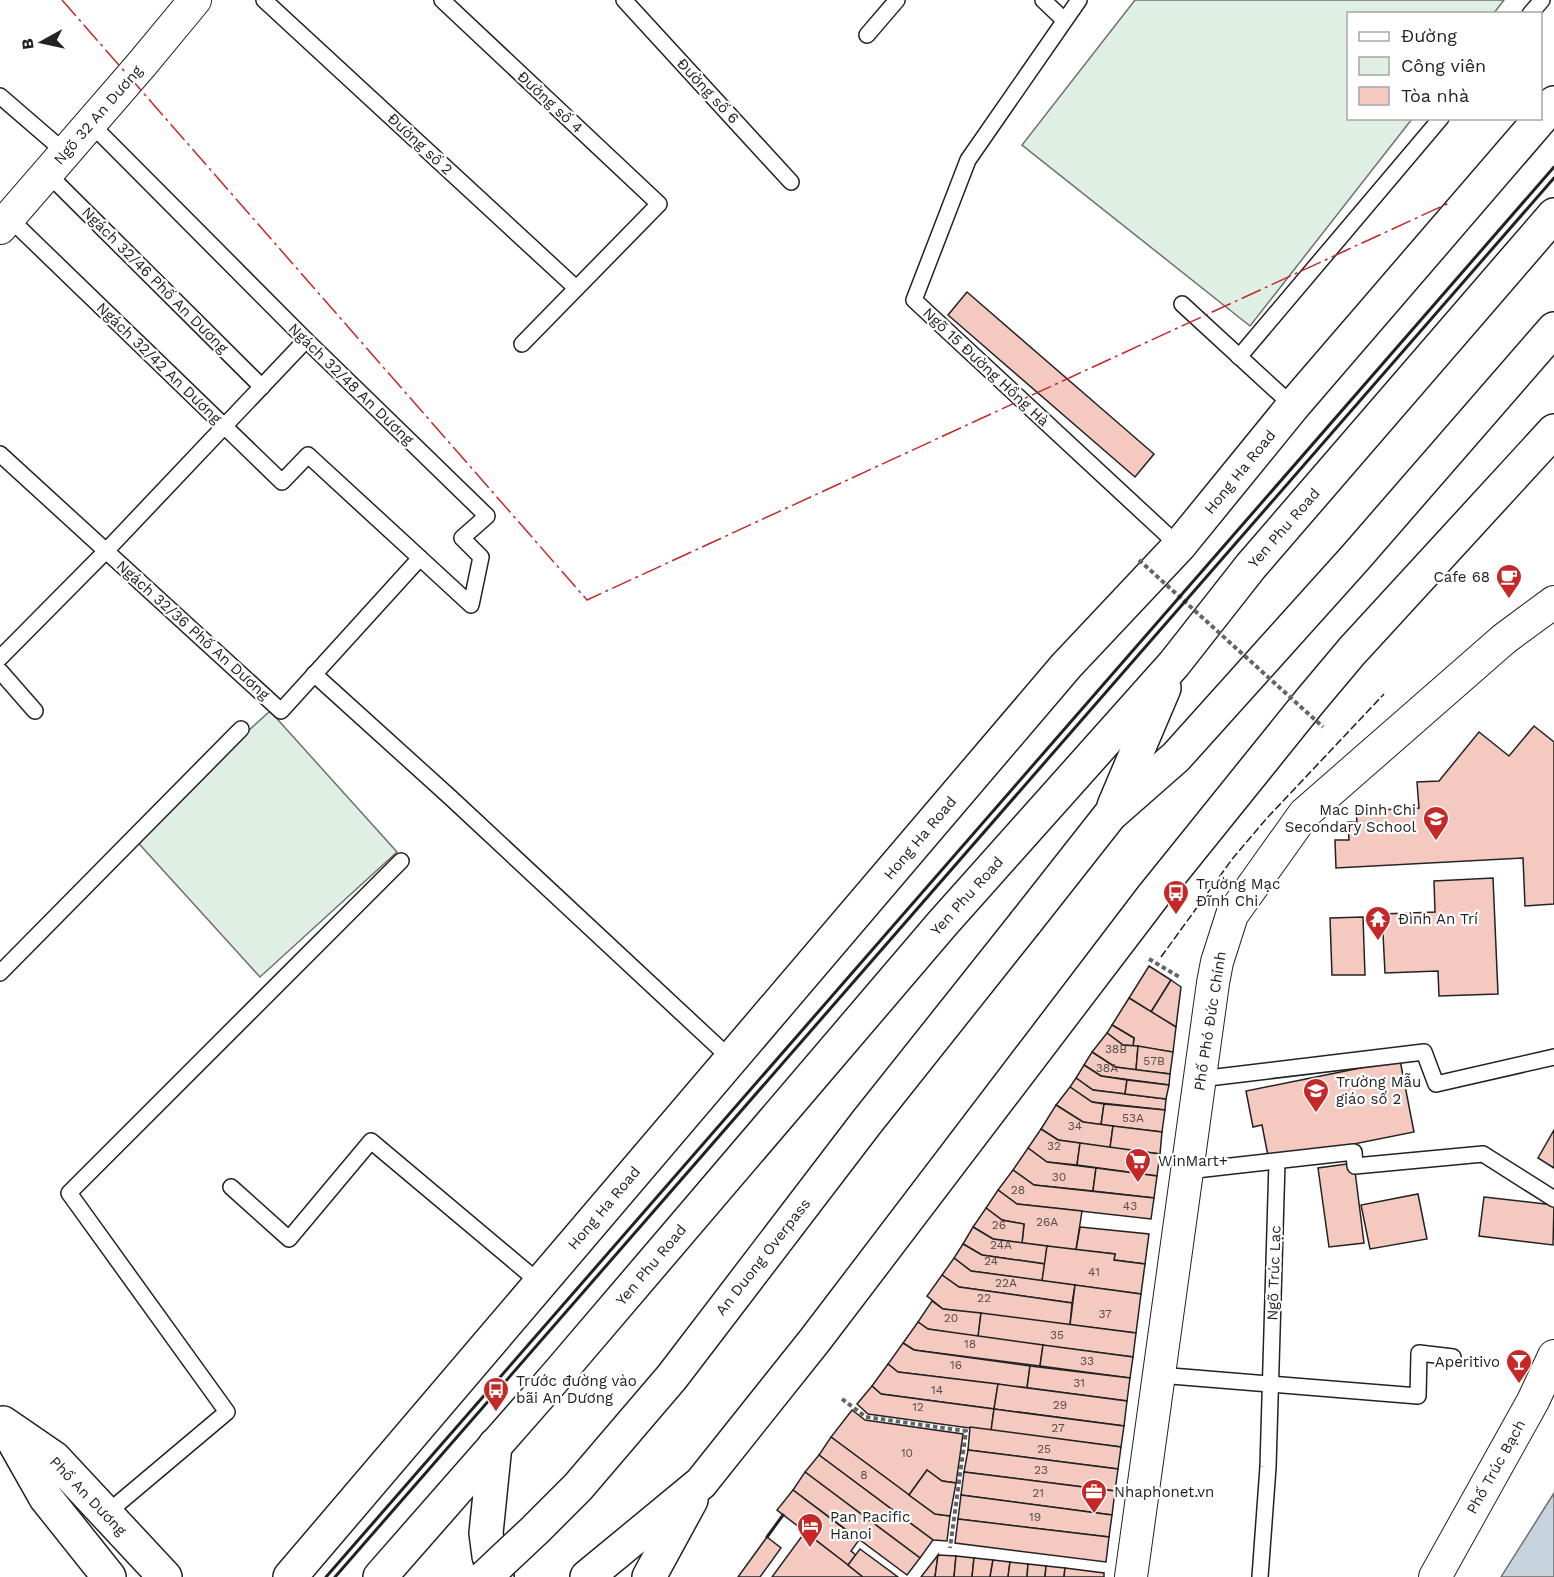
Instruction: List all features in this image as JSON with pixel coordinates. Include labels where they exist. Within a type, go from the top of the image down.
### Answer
[{"type":"main road","name":"Hong Ha Road","points":[[1542,117],[1554,103]]},
{"type":"main road","name":"Hong Ha Road","points":[[290,1577],[1066,666],[1179,546],[1293,406],[1539,120]]},
{"type":"main road","name":"Yen Phu Road","points":[[380,1577],[566,1365],[942,924],[1174,664],[1251,566],[1554,215]]},
{"type":"main road","points":[[1110,815],[1184,748],[1355,558],[1554,329]]},
{"type":"main road","points":[[649,1577],[701,1483],[815,1340],[1153,896],[1352,651],[1554,431]]},
{"type":"main road","points":[[1110,815],[1174,664]]},
{"type":"main road","name":"An Duong Overpass","points":[[485,1577],[578,1487],[672,1377],[866,1123],[1110,815]]},
{"type":"main road","name":"Phố An Dương","points":[[2,1422],[54,1458],[165,1577]]},
{"type":"main road","name":"Phố An Dương","points":[[2,1422],[46,1498],[99,1574]]},
{"type":"main road","points":[[495,1445],[486,1533],[489,1556],[498,1577]]},
{"type":"main road","points":[[587,1577],[701,1483]]},
{"type":"street","name":"Ngõ 32 An Dương","points":[[3,218],[57,163],[195,0]]},
{"type":"street","name":"Phố Phó Đức Chính","points":[[1131,1577],[1215,972],[1232,915],[1304,814],[1504,639],[1554,602]]},
{"type":"street","name":"Phố Trúc Bạch","points":[[1435,1577],[1533,1401],[1554,1356]]},
{"type":"lane","name":"Đường số 2","points":[[264,0],[576,288]]},
{"type":"lane","name":"Đường số 4","points":[[442,0],[659,204],[576,288]]},
{"type":"lane","name":"Đường số 6","points":[[624,0],[791,182]]},
{"type":"lane","points":[[867,35],[897,0]]},
{"type":"lane","points":[[1043,0],[1064,20]]},
{"type":"lane","name":"Ngõ 15 Đường Hồng Hà","points":[[1079,0],[968,160],[914,300],[1179,546]]},
{"type":"lane","points":[[1532,12],[1542,0]]},
{"type":"lane","name":"Ngách 32/46 Phố An Dương","points":[[0,96],[57,163],[262,387]]},
{"type":"lane","points":[[1239,357],[1439,120]]},
{"type":"lane","name":"Ngách 32/48 An Dương","points":[[91,124],[306,340],[486,516],[462,538],[481,557],[471,605],[420,558]]},
{"type":"lane","name":"Ngách 32/42 An Dương","points":[[3,218],[282,482],[308,455],[420,558]]},
{"type":"lane","points":[[522,344],[576,288]]},
{"type":"lane","points":[[1182,304],[1293,406]]},
{"type":"lane","points":[[0,658],[106,551],[306,340]]},
{"type":"lane","name":"Ngách 32/36 Phố An Dương","points":[[0,454],[281,711],[420,558]]},
{"type":"lane","points":[[0,671],[35,711]]},
{"type":"lane","points":[[314,674],[451,798],[731,1059]]},
{"type":"lane","points":[[0,973],[241,729]]},
{"type":"lane","points":[[107,1513],[227,1412],[69,1193],[401,861]]},
{"type":"lane","points":[[1200,1079],[1424,1052],[1436,1084],[1554,1057]]},
{"type":"lane","points":[[231,1186],[289,1239],[371,1141],[540,1283]]},
{"type":"lane","points":[[1187,1171],[1354,1152],[1355,1166],[1483,1154],[1554,1199]]},
{"type":"lane","name":"Ngõ Trúc Lạc","points":[[1260,1577],[1268,1467],[1277,1162]]},
{"type":"lane","points":[[1159,1375],[1418,1396],[1419,1353],[1453,1357]]},
{"type":"path","points":[[1139,560],[1323,728]]},
{"type":"path","points":[[1148,959],[1188,982]]},
{"type":"path","points":[[842,1399],[866,1417],[966,1431],[950,1548]]},
{"type":"green space","points":[[1135,0],[1504,0],[1495,12],[1347,12],[1347,120],[1411,120],[1250,326],[1022,145]]},
{"type":"green space","points":[[270,711],[397,852],[260,977],[132,836]]},
{"type":"shaded area","points":[[1554,1493],[1554,1577],[1501,1577]]},
{"type":"building","points":[[967,292],[1154,454],[1135,477],[948,315]]},
{"type":"building","points":[[1534,726],[1554,742],[1554,904],[1525,906],[1523,858],[1336,868],[1335,840],[1349,840],[1348,822],[1357,822],[1356,811],[1419,808],[1417,782],[1439,781],[1479,732],[1509,756]]},
{"type":"building","points":[[1493,878],[1498,994],[1439,996],[1438,971],[1385,973],[1382,914],[1435,912],[1434,881]]},
{"type":"building","points":[[1363,917],[1365,975],[1332,975],[1330,918]]},
{"type":"building","points":[[1149,966],[1171,980],[1151,1012],[1129,998]]},
{"type":"building","points":[[1171,980],[1181,987],[1176,1027],[1151,1012]]},
{"type":"building","points":[[1129,998],[1176,1027],[1173,1052],[1133,1046],[1134,1038],[1112,1025]]},
{"type":"building","points":[[1112,1025],[1134,1038],[1133,1046],[1123,1045],[1107,1033]]},
{"type":"building","points":[[1107,1033],[1123,1045],[1138,1046],[1136,1070],[1115,1067],[1092,1052]]},
{"type":"building","points":[[1138,1046],[1173,1052],[1170,1074],[1136,1070]]},
{"type":"building","points":[[1092,1052],[1115,1067],[1170,1074],[1169,1085],[1101,1076],[1084,1065]]},
{"type":"building","name":"Trường Mẫu giáo số 2","points":[[1400,1060],[1414,1132],[1269,1161],[1262,1125],[1253,1127],[1246,1091]]},
{"type":"building","points":[[1084,1065],[1101,1076],[1127,1080],[1125,1094],[1093,1090],[1076,1078]]},
{"type":"building","points":[[1076,1078],[1093,1090],[1166,1099],[1165,1110],[1092,1102],[1070,1087]]},
{"type":"building","points":[[1127,1080],[1169,1085],[1166,1099],[1125,1094]]},
{"type":"building","points":[[1070,1087],[1092,1102],[1104,1104],[1101,1125],[1083,1122],[1056,1105]]},
{"type":"building","points":[[1104,1104],[1165,1110],[1162,1132],[1101,1125]]},
{"type":"building","points":[[1056,1105],[1083,1122],[1113,1126],[1110,1148],[1058,1140],[1041,1129]]},
{"type":"building","points":[[1113,1126],[1162,1132],[1160,1154],[1110,1148]]},
{"type":"building","points":[[1041,1129],[1058,1140],[1080,1143],[1077,1165],[1047,1162],[1028,1148]]},
{"type":"building","points":[[1554,1130],[1554,1168],[1538,1158]]},
{"type":"building","points":[[1080,1143],[1160,1154],[1157,1176],[1077,1165]]},
{"type":"building","points":[[1028,1148],[1047,1162],[1096,1168],[1093,1191],[1034,1185],[1013,1170]]},
{"type":"building","points":[[1354,1163],[1364,1243],[1329,1247],[1318,1168]]},
{"type":"building","points":[[1096,1168],[1157,1176],[1154,1198],[1093,1191]]},
{"type":"building","points":[[1013,1170],[1034,1185],[1154,1198],[1151,1219],[1017,1204],[998,1190]]},
{"type":"building","points":[[998,1190],[1017,1204],[1082,1211],[1076,1250],[1022,1243],[1024,1224],[1002,1220],[986,1208]]},
{"type":"building","points":[[1418,1194],[1427,1239],[1370,1249],[1361,1205]]},
{"type":"building","points":[[1484,1197],[1554,1205],[1553,1245],[1479,1236]]},
{"type":"building","points":[[986,1208],[1002,1220],[1024,1224],[1022,1243],[993,1239],[973,1227]]},
{"type":"building","points":[[973,1227],[993,1239],[1047,1246],[1045,1264],[982,1255],[963,1244]]},
{"type":"building","points":[[1080,1227],[1149,1234],[1145,1264],[1114,1260],[1115,1254],[1076,1250]]},
{"type":"building","points":[[963,1244],[982,1255],[1045,1264],[1042,1281],[971,1271],[954,1258]]},
{"type":"building","points":[[1047,1246],[1115,1254],[1114,1260],[1145,1264],[1141,1294],[1042,1281]]},
{"type":"building","points":[[954,1258],[971,1271],[1075,1285],[1072,1303],[959,1287],[942,1275]]},
{"type":"building","points":[[942,1275],[959,1287],[1072,1303],[1070,1325],[943,1309],[927,1296]]},
{"type":"building","points":[[1075,1285],[1141,1294],[1136,1333],[1070,1325]]},
{"type":"building","points":[[932,1301],[943,1309],[981,1313],[978,1337],[928,1329],[918,1322]]},
{"type":"building","points":[[981,1313],[1136,1333],[1133,1357],[978,1337]]},
{"type":"building","points":[[918,1322],[928,1329],[1043,1345],[1040,1366],[914,1350],[903,1343]]},
{"type":"building","points":[[903,1343],[914,1350],[1030,1366],[1027,1388],[898,1372],[888,1364]]},
{"type":"building","points":[[1043,1345],[1133,1357],[1130,1378],[1040,1366]]},
{"type":"building","points":[[888,1364],[898,1372],[998,1384],[994,1409],[881,1394],[872,1386]]},
{"type":"building","points":[[1030,1366],[1130,1378],[1127,1401],[1027,1388]]},
{"type":"building","points":[[998,1384],[1127,1401],[1124,1426],[994,1409]]},
{"type":"building","points":[[872,1386],[881,1394],[994,1409],[991,1431],[868,1414],[857,1404]]},
{"type":"building","points":[[994,1409],[1124,1426],[1121,1447],[991,1431]]},
{"type":"building","points":[[852,1410],[865,1420],[963,1434],[956,1483],[942,1481],[927,1470],[909,1495],[831,1437]]},
{"type":"building","points":[[970,1427],[1121,1447],[1118,1469],[968,1450]]},
{"type":"building","points":[[831,1437],[935,1514],[950,1516],[947,1541],[933,1540],[819,1455]]},
{"type":"building","points":[[968,1450],[1118,1469],[1115,1491],[964,1472]]},
{"type":"building","points":[[819,1455],[933,1540],[920,1558],[805,1472]]},
{"type":"building","points":[[927,1470],[942,1481],[956,1483],[950,1516],[935,1514],[909,1495]]},
{"type":"building","points":[[805,1472],[920,1558],[907,1575],[793,1490]]},
{"type":"building","points":[[964,1472],[1115,1491],[1112,1515],[961,1495]]},
{"type":"building","points":[[793,1490],[859,1540],[851,1551],[856,1555],[848,1565],[777,1510]]},
{"type":"building","points":[[961,1495],[1112,1515],[1109,1537],[958,1519]]},
{"type":"building","points":[[958,1519],[1109,1537],[1106,1562],[955,1543]]},
{"type":"building","name":"Pan Pacific Hanoi","points":[[805,1532],[848,1565],[863,1577],[772,1577]]},
{"type":"building","points":[[767,1537],[781,1548],[760,1577],[738,1577]]},
{"type":"building","points":[[860,1549],[898,1577],[863,1577],[848,1565]]},
{"type":"building","points":[[938,1555],[935,1577],[921,1577]]},
{"type":"building","points":[[938,1555],[956,1556],[954,1577],[935,1577]]},
{"type":"building","points":[[956,1556],[974,1558],[972,1577],[954,1577]]},
{"type":"building","points":[[974,1558],[993,1560],[990,1577],[972,1577]]},
{"type":"building","points":[[993,1560],[1010,1562],[1008,1577],[990,1577]]},
{"type":"building","points":[[1010,1562],[1028,1564],[1027,1577],[1008,1577]]},
{"type":"building","points":[[1028,1564],[1046,1566],[1045,1577],[1027,1577]]},
{"type":"building","points":[[1046,1566],[1065,1568],[1064,1577],[1045,1577]]},
{"type":"building","points":[[1065,1568],[1104,1573],[1104,1577],[1064,1577]]},
{"type":"fence","points":[[1161,957],[1233,858],[1267,818],[1384,694]]},
{"type":"wall","points":[[326,1577],[1554,167]]},
{"type":"wall","points":[[335,1577],[1554,178]]},
{"type":"wall","points":[[767,1537],[783,1515]]},
{"type":"power","points":[[62,0],[587,600],[1449,203]]},
{"type":"place","name":"Cafe 68","points":[[1509,600]]},
{"type":"place","name":"Mac Dinh Chi Secondary School","points":[[1436,842]]},
{"type":"place","name":"Trường Mạc Đĩnh Chi","points":[[1176,916]]},
{"type":"place","name":"Đình An Trí","points":[[1378,942]]},
{"type":"place","name":"Trường Mẫu giáo số 2","points":[[1316,1114]]},
{"type":"place","name":"WinMart+","points":[[1138,1184]]},
{"type":"place","name":"Aperitivo","points":[[1519,1385]]},
{"type":"place","name":"Trước đường vào bãi An Dương","points":[[496,1413]]},
{"type":"place","name":"Nhaphonet.vn","points":[[1094,1515]]},
{"type":"place","name":"Pan Pacific Hanoi","points":[[810,1549]]}]
